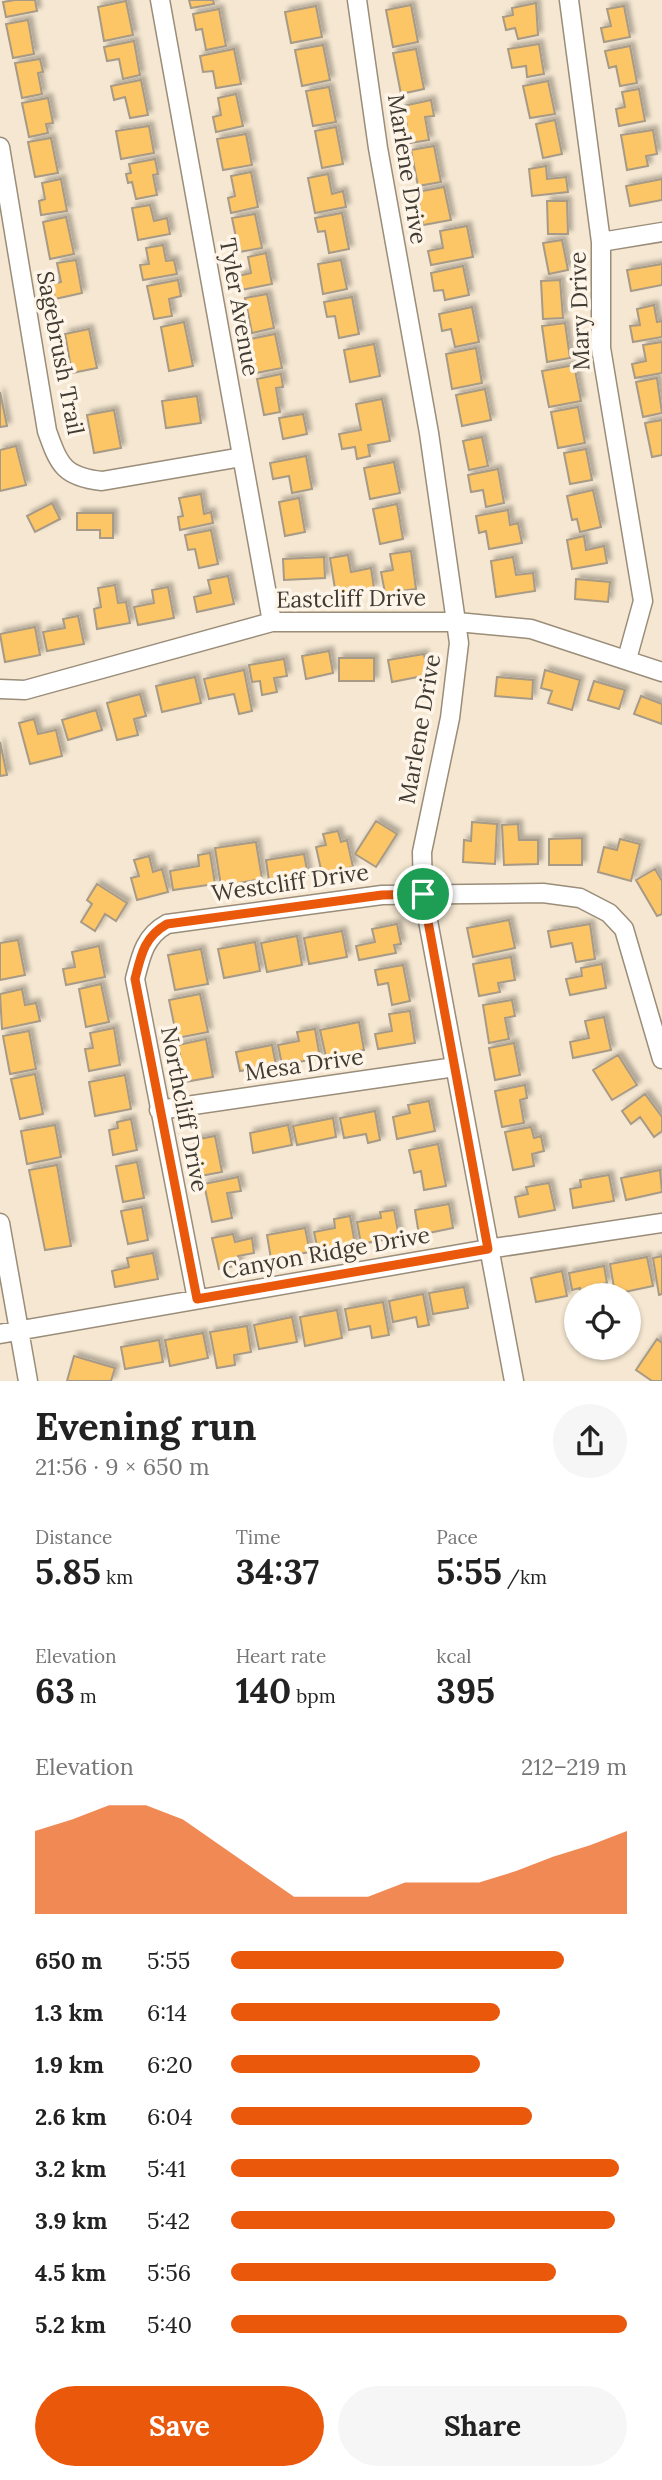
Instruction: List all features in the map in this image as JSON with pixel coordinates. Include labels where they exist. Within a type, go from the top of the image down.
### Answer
[{"type":"street","name":"Tyler Avenue","points":[[160,0],[272,622]]},
{"type":"street","name":"Marlene Drive","points":[[356,0],[378,148],[429,433],[457,622],[458,643],[450,718],[422,852],[423,894],[514,1381]]},
{"type":"street","name":"Mary Drive","points":[[569,0],[601,242],[601,348],[643,601],[627,659]]},
{"type":"street","name":"Sagebrush Trail","points":[[0,147],[47,431],[57,459],[69,473],[83,479],[102,481],[242,457]]},
{"type":"street","points":[[601,242],[662,232]]},
{"type":"street","name":"Eastcliff Drive","points":[[0,689],[24,691],[272,622],[457,622],[531,629],[662,672]]},
{"type":"street","name":"Westcliff Drive","points":[[154,931],[167,924],[382,895],[543,893],[580,898],[609,913],[624,929],[662,1059]]},
{"type":"street","name":"Northcliff Drive","points":[[154,931],[147,940],[135,979],[197,1299]]},
{"type":"street","name":"Mesa Drive","points":[[159,1110],[455,1067]]},
{"type":"street","points":[[0,1223],[28,1381]]},
{"type":"street","name":"Canyon Ridge Drive","points":[[0,1334],[488,1249],[662,1223]]},
{"type":"building","points":[[35,0],[37,11],[6,17],[3,2]]},
{"type":"building","points":[[189,0],[213,0],[214,4],[191,8]]},
{"type":"building","points":[[126,1],[133,35],[104,41],[98,7]]},
{"type":"building","points":[[536,3],[538,35],[518,39],[515,28],[506,30],[503,17],[513,15],[512,8]]},
{"type":"building","points":[[411,5],[418,42],[393,47],[386,10]]},
{"type":"building","points":[[316,6],[322,37],[291,43],[285,12]]},
{"type":"building","points":[[624,6],[630,37],[604,42],[601,28],[611,26],[607,9]]},
{"type":"building","points":[[219,9],[226,46],[206,50],[202,29],[196,30],[193,14]]},
{"type":"building","points":[[28,20],[34,54],[13,58],[6,24]]},
{"type":"building","points":[[134,41],[140,75],[123,79],[119,59],[107,61],[104,47]]},
{"type":"building","points":[[539,44],[544,74],[527,77],[526,66],[512,68],[508,49]]},
{"type":"building","points":[[323,45],[330,80],[302,86],[295,50]]},
{"type":"building","points":[[630,46],[637,83],[620,86],[616,66],[609,68],[605,51]]},
{"type":"building","points":[[234,49],[241,84],[216,88],[213,71],[203,72],[200,56]]},
{"type":"building","points":[[416,49],[424,89],[401,94],[393,53]]},
{"type":"building","points":[[40,59],[43,72],[38,73],[42,94],[22,98],[15,63]]},
{"type":"building","points":[[141,80],[148,115],[130,118],[125,97],[114,100],[111,86]]},
{"type":"building","points":[[548,81],[555,114],[530,118],[523,86]]},
{"type":"building","points":[[329,87],[336,122],[313,126],[306,91]]},
{"type":"building","points":[[639,89],[645,121],[619,126],[616,109],[625,107],[622,92]]},
{"type":"building","points":[[236,94],[243,126],[216,132],[213,117],[221,115],[218,98]]},
{"type":"building","points":[[48,98],[53,123],[46,124],[48,133],[29,137],[22,103]]},
{"type":"building","points":[[431,100],[434,116],[425,117],[429,140],[410,143],[403,106]]},
{"type":"building","points":[[555,120],[562,154],[543,158],[536,124]]},
{"type":"building","points":[[149,126],[154,153],[121,159],[116,131]]},
{"type":"building","points":[[336,127],[343,164],[322,168],[315,131]]},
{"type":"building","points":[[653,130],[657,154],[646,156],[648,166],[627,170],[621,135]]},
{"type":"building","points":[[246,134],[252,165],[223,170],[217,139]]},
{"type":"building","points":[[51,138],[58,173],[35,177],[28,142]]},
{"type":"building","points":[[434,146],[441,182],[418,186],[411,150]]},
{"type":"building","points":[[155,159],[158,174],[153,175],[157,195],[136,199],[132,182],[128,183],[126,174],[131,173],[129,164]]},
{"type":"building","points":[[546,166],[547,179],[566,177],[568,192],[532,196],[529,169]]},
{"type":"building","points":[[251,172],[258,207],[231,213],[228,198],[235,196],[231,176]]},
{"type":"building","points":[[328,174],[332,194],[343,191],[346,207],[315,213],[308,178]]},
{"type":"building","points":[[61,179],[67,211],[41,215],[39,201],[45,199],[42,183]]},
{"type":"building","points":[[662,179],[662,200],[630,206],[626,186]]},
{"type":"building","points":[[444,187],[451,220],[423,225],[417,192]]},
{"type":"building","points":[[547,201],[567,201],[568,234],[548,234]]},
{"type":"building","points":[[150,205],[154,221],[167,218],[170,234],[138,240],[132,208]]},
{"type":"building","points":[[342,213],[349,249],[329,253],[325,231],[318,232],[315,218]]},
{"type":"building","points":[[255,214],[262,248],[239,252],[232,218]]},
{"type":"building","points":[[66,217],[74,254],[50,259],[43,222]]},
{"type":"building","points":[[467,226],[473,257],[431,265],[428,251],[443,248],[440,231]]},
{"type":"building","points":[[562,240],[568,270],[549,274],[543,243]]},
{"type":"building","points":[[163,245],[166,261],[174,260],[177,274],[143,280],[140,265],[149,264],[146,248]]},
{"type":"building","points":[[266,253],[272,284],[241,290],[238,276],[251,273],[248,257]]},
{"type":"building","points":[[76,260],[82,293],[55,299],[52,284],[61,282],[57,263]]},
{"type":"building","points":[[341,260],[347,289],[323,294],[318,264]]},
{"type":"building","points":[[662,264],[662,285],[631,291],[627,270]]},
{"type":"building","points":[[463,266],[469,295],[445,300],[443,290],[434,291],[431,273]]},
{"type":"building","points":[[178,280],[181,296],[169,299],[172,316],[154,319],[147,286]]},
{"type":"building","points":[[560,280],[563,318],[543,319],[541,281]]},
{"type":"building","points":[[267,294],[274,328],[252,333],[245,298]]},
{"type":"building","points":[[352,297],[359,334],[339,338],[335,316],[327,317],[324,302]]},
{"type":"building","points":[[654,305],[657,322],[662,321],[662,337],[633,342],[630,326],[640,325],[637,309]]},
{"type":"building","points":[[472,307],[479,342],[455,347],[451,329],[442,331],[439,314]]},
{"type":"building","points":[[184,322],[193,366],[169,371],[161,327]]},
{"type":"building","points":[[565,323],[570,358],[547,362],[542,326]]},
{"type":"building","points":[[89,329],[97,368],[72,373],[65,334]]},
{"type":"building","points":[[275,334],[282,368],[256,373],[250,339]]},
{"type":"building","points":[[662,342],[662,373],[635,378],[632,364],[646,361],[643,345]]},
{"type":"building","points":[[374,344],[380,376],[350,382],[344,350]]},
{"type":"building","points":[[476,348],[482,383],[452,389],[446,354]]},
{"type":"building","points":[[574,365],[581,401],[549,407],[542,371]]},
{"type":"building","points":[[281,374],[283,387],[276,388],[280,412],[264,415],[257,379]]},
{"type":"building","points":[[657,378],[662,413],[643,417],[636,382]]},
{"type":"building","points":[[485,389],[491,420],[462,426],[456,395]]},
{"type":"building","points":[[0,392],[7,426],[0,427]]},
{"type":"building","points":[[197,396],[201,423],[166,428],[162,401]]},
{"type":"building","points":[[382,399],[390,441],[368,445],[370,456],[357,459],[355,447],[342,449],[339,434],[361,430],[356,404]]},
{"type":"building","points":[[578,407],[585,443],[558,448],[551,412]]},
{"type":"building","points":[[114,410],[121,448],[94,453],[87,415]]},
{"type":"building","points":[[303,414],[307,434],[283,439],[279,418]]},
{"type":"building","points":[[662,420],[662,455],[652,457],[645,423]]},
{"type":"building","points":[[482,437],[488,466],[469,470],[463,441]]},
{"type":"building","points":[[16,446],[26,485],[0,491],[0,450]]},
{"type":"building","points":[[586,449],[592,480],[570,484],[564,453]]},
{"type":"building","points":[[306,456],[312,489],[292,493],[289,476],[273,479],[270,463]]},
{"type":"building","points":[[394,462],[400,493],[370,499],[364,468]]},
{"type":"building","points":[[498,469],[504,503],[486,507],[483,490],[471,492],[468,475]]},
{"type":"building","points":[[593,490],[601,527],[580,532],[577,519],[572,520],[567,496]]},
{"type":"building","points":[[201,494],[204,514],[211,512],[213,523],[180,530],[178,517],[183,516],[179,498]]},
{"type":"building","points":[[299,498],[305,532],[285,536],[279,502]]},
{"type":"building","points":[[52,503],[60,519],[35,532],[27,516]]},
{"type":"building","points":[[397,504],[403,539],[380,544],[373,509]]},
{"type":"building","points":[[508,510],[510,525],[518,523],[522,543],[489,549],[486,531],[479,533],[476,516]]},
{"type":"building","points":[[77,513],[113,513],[113,538],[100,538],[100,530],[77,530]]},
{"type":"building","points":[[211,530],[218,564],[199,568],[195,549],[188,550],[185,535]]},
{"type":"building","points":[[584,536],[586,550],[604,546],[607,563],[572,569],[567,540]]},
{"type":"building","points":[[411,551],[416,589],[385,593],[381,572],[393,570],[390,554]]},
{"type":"building","points":[[348,555],[351,572],[371,568],[374,588],[336,595],[330,558]]},
{"type":"building","points":[[324,557],[325,578],[284,580],[283,559]]},
{"type":"building","points":[[513,557],[516,575],[533,573],[535,591],[496,597],[491,561]]},
{"type":"building","points":[[228,576],[234,604],[197,612],[194,597],[211,593],[208,580]]},
{"type":"building","points":[[576,579],[610,582],[608,602],[575,599]]},
{"type":"building","points":[[115,585],[118,603],[126,602],[130,623],[97,629],[94,609],[101,607],[98,588]]},
{"type":"building","points":[[168,587],[174,618],[138,625],[134,607],[154,603],[152,590]]},
{"type":"building","points":[[78,616],[84,644],[47,651],[43,632],[65,628],[63,619]]},
{"type":"building","points":[[35,627],[40,655],[5,662],[0,634]]},
{"type":"building","points":[[329,651],[333,673],[306,679],[302,656]]},
{"type":"building","points":[[424,654],[428,675],[392,682],[388,660]]},
{"type":"building","points":[[339,658],[374,658],[374,681],[339,681]]},
{"type":"building","points":[[284,659],[287,676],[274,678],[277,692],[262,695],[260,681],[252,682],[249,665]]},
{"type":"building","points":[[244,670],[252,711],[239,714],[234,694],[209,699],[204,679]]},
{"type":"building","points":[[545,670],[580,680],[572,710],[548,703],[552,691],[541,688]]},
{"type":"building","points":[[195,677],[201,703],[162,712],[156,686]]},
{"type":"building","points":[[497,677],[533,680],[532,699],[495,696]]},
{"type":"building","points":[[594,681],[625,690],[619,709],[588,700]]},
{"type":"building","points":[[140,694],[146,716],[134,719],[138,735],[117,740],[107,703]]},
{"type":"building","points":[[641,696],[662,704],[662,724],[634,714]]},
{"type":"building","points":[[96,710],[102,730],[68,740],[62,720]]},
{"type":"building","points":[[34,719],[38,734],[56,730],[62,756],[30,764],[19,723]]},
{"type":"building","points":[[0,742],[7,775],[0,776]]},
{"type":"building","points":[[376,821],[397,834],[376,867],[355,854]]},
{"type":"building","points":[[472,822],[497,824],[495,864],[463,862],[464,840],[471,841]]},
{"type":"building","points":[[518,824],[519,840],[538,840],[538,864],[504,865],[502,825]]},
{"type":"building","points":[[338,831],[341,842],[347,840],[353,867],[322,874],[316,847],[326,845],[323,834]]},
{"type":"building","points":[[582,838],[582,865],[549,865],[549,839]]},
{"type":"building","points":[[620,839],[640,844],[631,881],[598,872],[604,847],[617,850]]},
{"type":"building","points":[[256,842],[262,879],[221,886],[215,848]]},
{"type":"building","points":[[210,853],[215,884],[173,890],[170,871],[199,866],[198,855]]},
{"type":"building","points":[[304,854],[308,875],[269,881],[266,860]]},
{"type":"building","points":[[149,856],[153,872],[162,869],[168,892],[137,900],[131,878],[139,876],[134,860]]},
{"type":"building","points":[[655,869],[662,881],[662,914],[657,916],[636,880]]},
{"type":"building","points":[[97,884],[127,903],[116,921],[105,914],[95,931],[81,922],[92,904],[87,900]]},
{"type":"building","points":[[509,920],[515,948],[473,957],[467,928]]},
{"type":"building","points":[[397,924],[401,944],[394,945],[396,953],[359,960],[356,946],[375,942],[372,929]]},
{"type":"building","points":[[590,924],[595,959],[576,962],[572,943],[551,947],[548,931]]},
{"type":"building","points":[[342,931],[347,957],[309,964],[304,938]]},
{"type":"building","points":[[297,936],[302,965],[267,972],[261,943]]},
{"type":"building","points":[[18,940],[25,975],[0,980],[0,943]]},
{"type":"building","points":[[255,942],[260,971],[224,978],[218,949]]},
{"type":"building","points":[[99,946],[105,977],[66,985],[63,969],[75,967],[72,952]]},
{"type":"building","points":[[201,949],[208,984],[175,990],[168,955]]},
{"type":"building","points":[[511,957],[515,980],[498,983],[500,992],[479,996],[473,964]]},
{"type":"building","points":[[602,964],[606,988],[570,995],[566,979],[582,976],[581,968]]},
{"type":"building","points":[[403,965],[410,1001],[392,1005],[388,983],[378,985],[375,970]]},
{"type":"building","points":[[101,984],[109,1022],[86,1027],[79,989]]},
{"type":"building","points":[[22,989],[25,1005],[36,1003],[40,1021],[2,1029],[0,994]]},
{"type":"building","points":[[200,994],[208,1032],[177,1038],[169,1000]]},
{"type":"building","points":[[512,1000],[515,1016],[505,1018],[509,1039],[489,1043],[483,1005]]},
{"type":"building","points":[[410,1011],[415,1043],[378,1049],[375,1034],[392,1031],[389,1014]]},
{"type":"building","points":[[604,1017],[611,1050],[573,1058],[570,1042],[589,1038],[585,1021]]},
{"type":"building","points":[[359,1022],[364,1050],[326,1057],[320,1030]]},
{"type":"building","points":[[114,1028],[120,1065],[89,1071],[85,1049],[93,1048],[90,1033]]},
{"type":"building","points":[[315,1029],[320,1058],[282,1065],[278,1045],[299,1041],[297,1032]]},
{"type":"building","points":[[29,1031],[36,1069],[10,1074],[3,1036]]},
{"type":"building","points":[[206,1039],[213,1077],[185,1082],[178,1045]]},
{"type":"building","points":[[514,1043],[520,1075],[495,1080],[489,1048]]},
{"type":"building","points":[[272,1045],[276,1065],[240,1071],[236,1052]]},
{"type":"building","points":[[618,1055],[637,1085],[612,1100],[593,1070]]},
{"type":"building","points":[[35,1074],[43,1114],[20,1119],[11,1079]]},
{"type":"building","points":[[125,1075],[131,1109],[95,1116],[89,1082]]},
{"type":"building","points":[[525,1085],[527,1098],[520,1100],[524,1123],[502,1127],[495,1091]]},
{"type":"building","points":[[645,1094],[662,1117],[662,1131],[654,1137],[640,1117],[631,1124],[622,1111]]},
{"type":"building","points":[[429,1101],[435,1131],[397,1139],[393,1117],[410,1113],[408,1105]]},
{"type":"building","points":[[375,1111],[380,1140],[368,1143],[366,1134],[344,1138],[340,1118]]},
{"type":"building","points":[[333,1118],[336,1137],[297,1145],[293,1126]]},
{"type":"building","points":[[131,1119],[137,1150],[113,1155],[109,1130],[118,1128],[117,1122]]},
{"type":"building","points":[[55,1125],[61,1157],[27,1164],[21,1131]]},
{"type":"building","points":[[288,1125],[292,1145],[253,1153],[250,1133]]},
{"type":"building","points":[[531,1127],[534,1138],[541,1136],[544,1151],[532,1154],[534,1166],[513,1170],[505,1132]]},
{"type":"building","points":[[215,1136],[222,1172],[200,1176],[194,1140]]},
{"type":"building","points":[[438,1144],[446,1186],[424,1190],[421,1171],[414,1173],[409,1150]]},
{"type":"building","points":[[137,1162],[144,1198],[123,1202],[116,1166]]},
{"type":"building","points":[[57,1165],[71,1246],[45,1250],[29,1170]]},
{"type":"building","points":[[660,1170],[662,1192],[626,1200],[621,1178]]},
{"type":"building","points":[[609,1175],[614,1201],[573,1208],[570,1189],[581,1187],[580,1180]]},
{"type":"building","points":[[238,1177],[241,1191],[227,1193],[232,1218],[212,1222],[204,1184]]},
{"type":"building","points":[[549,1183],[555,1210],[519,1217],[515,1197],[528,1194],[526,1187]]},
{"type":"building","points":[[449,1204],[453,1228],[419,1235],[415,1210]]},
{"type":"building","points":[[142,1207],[148,1240],[128,1244],[121,1211]]},
{"type":"building","points":[[394,1210],[399,1237],[361,1244],[357,1222],[381,1218],[380,1212]]},
{"type":"building","points":[[350,1216],[355,1244],[318,1251],[314,1232],[335,1228],[334,1219]]},
{"type":"building","points":[[305,1228],[310,1252],[271,1259],[267,1235]]},
{"type":"building","points":[[233,1234],[235,1242],[252,1238],[254,1253],[238,1256],[239,1265],[219,1269],[212,1238]]},
{"type":"building","points":[[153,1253],[158,1279],[115,1287],[112,1271],[129,1267],[127,1258]]},
{"type":"building","points":[[662,1256],[662,1294],[659,1295],[653,1258]]},
{"type":"building","points":[[647,1257],[653,1286],[641,1289],[641,1283],[613,1283],[610,1264]]},
{"type":"building","points":[[604,1266],[607,1283],[571,1283],[569,1273]]},
{"type":"building","points":[[562,1271],[564,1297],[536,1302],[531,1278]]},
{"type":"building","points":[[464,1287],[468,1308],[433,1314],[429,1293]]},
{"type":"building","points":[[423,1294],[429,1325],[418,1327],[416,1317],[393,1322],[389,1301]]},
{"type":"building","points":[[383,1302],[389,1335],[372,1338],[370,1326],[349,1330],[345,1309]]},
{"type":"building","points":[[337,1310],[342,1338],[305,1346],[300,1317]]},
{"type":"building","points":[[292,1317],[297,1342],[259,1349],[254,1325]]},
{"type":"building","points":[[247,1326],[251,1352],[234,1355],[235,1365],[217,1368],[210,1332]]},
{"type":"building","points":[[203,1333],[208,1358],[170,1366],[165,1340]]},
{"type":"building","points":[[657,1339],[662,1343],[662,1381],[652,1381],[636,1370]]},
{"type":"building","points":[[159,1340],[163,1362],[125,1369],[121,1347]]},
{"type":"building","points":[[74,1356],[115,1368],[111,1381],[67,1381]]},
{"type":"route","points":[[423,894],[488,1249],[197,1299],[135,979],[147,940],[154,931],[167,924],[382,895],[423,894]]}]
